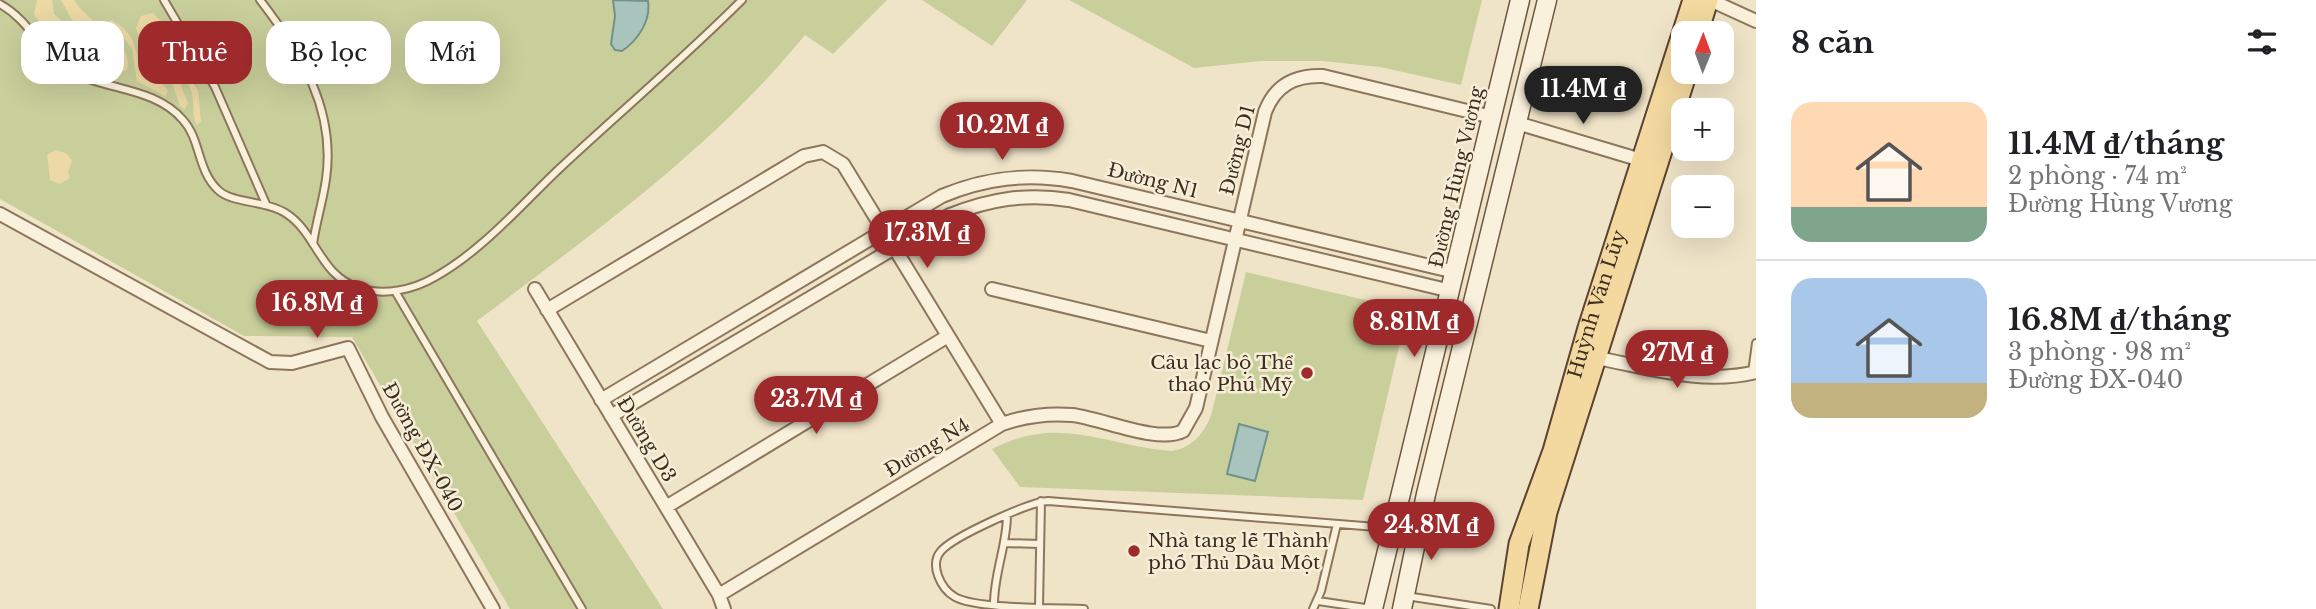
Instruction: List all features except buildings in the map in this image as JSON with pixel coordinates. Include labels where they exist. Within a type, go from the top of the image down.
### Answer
[{"type":"main road","name":"Đường Hùng Vương","points":[[1372,609],[1520,0]]},
{"type":"main road","points":[[1403,602],[1547,0]]},
{"type":"main road","name":"Huỳnh Văn Lũy","points":[[1509,609],[1519,544],[1553,451],[1588,328],[1693,0]]},
{"type":"main road","points":[[1702,21],[1709,0]]},
{"type":"main road","name":"Huỳnh Văn Lũy","points":[[1528,609],[1547,512],[1683,84]]},
{"type":"main road","points":[[1492,117],[1517,123]]},
{"type":"street","points":[[1709,0],[1756,20]]},
{"type":"street","name":"Đường D1","points":[[1178,433],[1194,415],[1268,103],[1279,88],[1295,79],[1323,76],[1492,117]]},
{"type":"street","points":[[1517,123],[1641,160]]},
{"type":"street","points":[[547,310],[804,156],[822,152],[843,164],[1002,424]]},
{"type":"street","name":"Đường N1","points":[[601,400],[960,188],[1018,177],[1072,181],[1455,272]]},
{"type":"street","name":"Đường N1","points":[[611,416],[950,215],[984,202],[1018,196],[1069,200],[1451,291]]},
{"type":"street","name":"Đường ĐX-040","points":[[0,214],[270,362],[292,363],[348,348],[382,417],[493,609]]},
{"type":"street","name":"Đường D3","points":[[535,289],[719,595],[724,609]]},
{"type":"street","points":[[992,289],[1211,341]]},
{"type":"street","points":[[666,507],[948,336]]},
{"type":"street","points":[[1597,358],[1701,378],[1734,377],[1754,372]]},
{"type":"street","name":"Đường N4","points":[[719,595],[1002,424],[1037,415],[1069,415],[1153,433],[1178,433]]},
{"type":"lane","points":[[164,0],[215,87],[266,204]]},
{"type":"lane","points":[[261,0],[309,75],[325,123],[326,178],[313,244]]},
{"type":"lane","points":[[0,4],[22,18],[49,54],[67,69],[150,98],[176,113],[188,127],[203,169],[216,188],[230,197],[266,204],[288,214],[313,244],[324,264],[340,279],[360,289],[395,291],[436,277],[467,254],[651,89],[742,0]]},
{"type":"lane","points":[[395,291],[583,609]]},
{"type":"lane","points":[[1754,372],[1756,343]]},
{"type":"lane","points":[[1084,609],[964,602],[950,594],[940,581],[936,563],[943,549],[1007,515],[1041,501],[1392,529]]},
{"type":"lane","points":[[1039,607],[1041,501]]},
{"type":"lane","points":[[994,604],[996,575],[1007,515]]},
{"type":"lane","points":[[1313,609],[1318,601],[1337,524]]},
{"type":"lane","points":[[1004,543],[1040,544]]},
{"type":"lane","points":[[1318,601],[1372,609]]},
{"type":"lane","points":[[1403,602],[1491,609]]},
{"type":"green space","points":[[0,0],[887,0],[833,54],[805,35],[731,115],[650,188],[477,321],[663,609],[510,609],[352,337],[244,336],[0,199]]},
{"type":"green space","points":[[922,0],[1027,0],[992,46]]},
{"type":"green space","points":[[1069,0],[1482,0],[1461,85],[1380,67],[1322,61],[1261,61],[1194,68]]},
{"type":"green space","name":"Câu lạc bộ Thể thao Phú Mỹ","points":[[1246,272],[1378,303],[1402,334],[1363,500],[1020,487],[992,449],[1040,434],[1082,435],[1172,451],[1198,438],[1212,412]]},
{"type":"sand","points":[[37,0],[52,0],[54,14],[62,21],[40,21],[34,14]]},
{"type":"sand","points":[[61,0],[74,0],[95,21],[72,20]]},
{"type":"sand","points":[[153,13],[161,21],[139,21],[141,16]]},
{"type":"sand","points":[[124,30],[132,38],[138,57],[138,82],[137,81],[132,49],[124,38]]},
{"type":"sand","points":[[124,51],[128,60],[127,70],[124,71]]},
{"type":"sand","points":[[143,84],[161,84],[168,92],[165,96]]},
{"type":"sand","points":[[172,84],[180,84],[188,103],[185,109],[180,106]]},
{"type":"sand","points":[[188,84],[194,84],[198,90],[201,121],[197,125],[194,117]]},
{"type":"sand","points":[[55,150],[66,153],[72,161],[68,172],[70,178],[60,184],[50,180],[47,155]]},
{"type":"water","points":[[613,0],[648,1],[647,16],[642,29],[622,51],[615,50],[611,44],[615,16]]},
{"type":"water","points":[[1239,424],[1268,432],[1255,481],[1227,474]]},
{"type":"place","name":"Câu lạc bộ Thể thao Phú Mỹ","points":[[1307,373]]},
{"type":"place","name":"Nhà tang lễ Thành phố Thủ Dầu Một","points":[[1134,551]]}]
